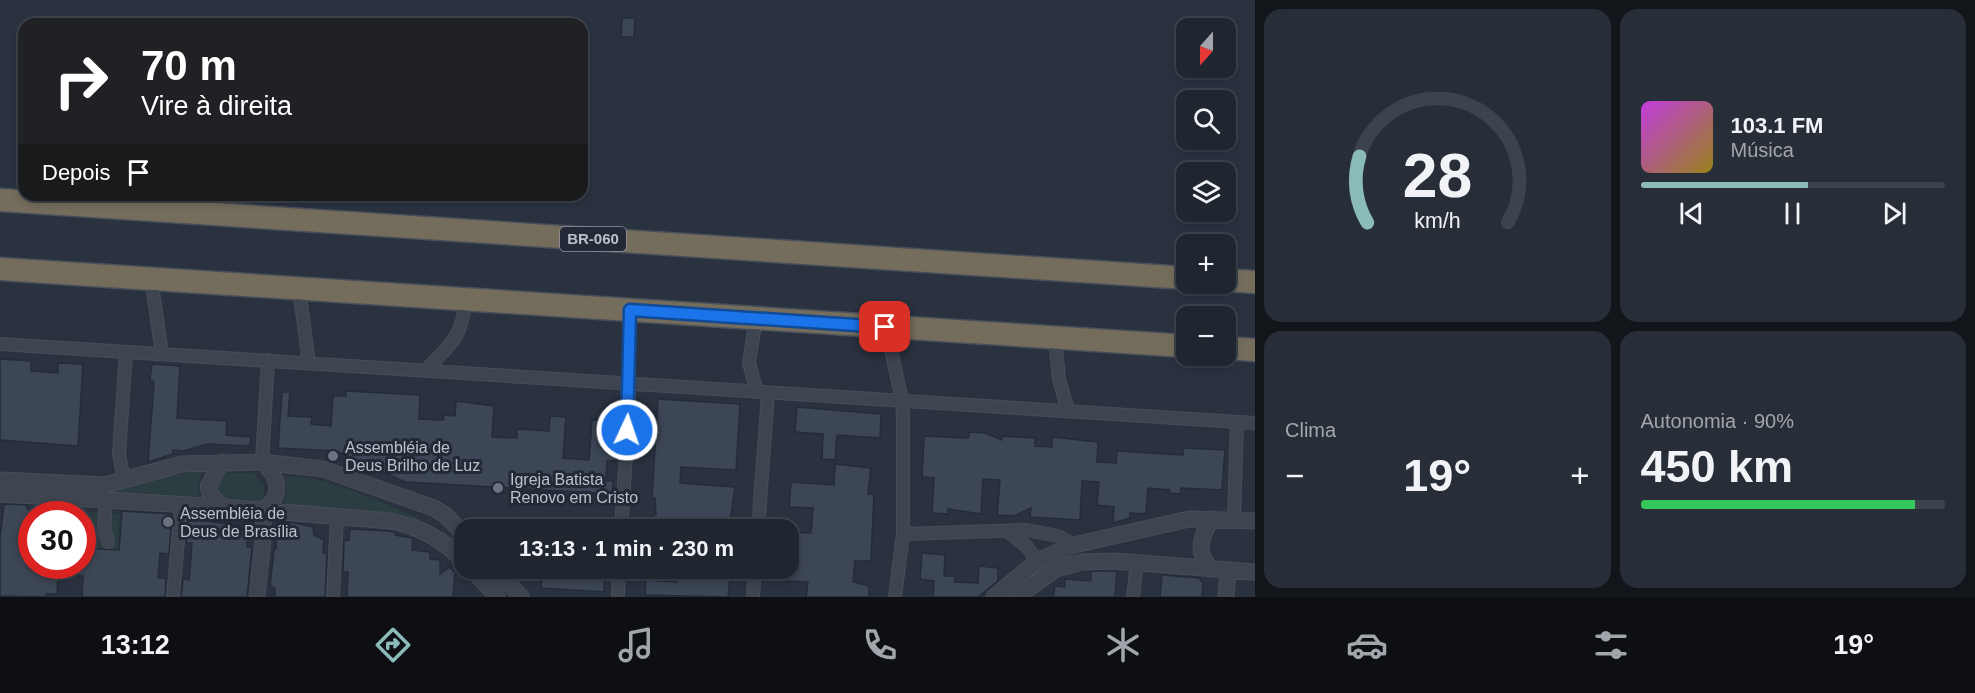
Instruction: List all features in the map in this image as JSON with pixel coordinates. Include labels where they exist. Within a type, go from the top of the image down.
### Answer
[{"type":"highway","name":"BR-060","points":[[0,201],[1176,277]]},
{"type":"highway","points":[[0,269],[1176,345]]},
{"type":"highway","points":[[1236,281],[1255,282]]},
{"type":"highway","points":[[1236,349],[1255,350]]},
{"type":"street","points":[[151,278],[162,354]]},
{"type":"street","points":[[299,289],[309,363]]},
{"type":"street","points":[[426,370],[459,334],[466,300]]},
{"type":"street","points":[[622,519],[630,384],[630,310]]},
{"type":"street","points":[[756,318],[749,357],[763,392],[758,519]]},
{"type":"street","points":[[885,327],[902,400],[903,534],[895,597]]},
{"type":"street","points":[[1055,338],[1059,379],[1068,411]]},
{"type":"street","points":[[0,344],[1255,423]]},
{"type":"street","points":[[124,480],[119,454],[126,352]]},
{"type":"street","points":[[262,462],[268,360]]},
{"type":"street","points":[[1234,520],[1237,422]]},
{"type":"street","points":[[221,462],[208,487],[211,496],[223,507]]},
{"type":"street","points":[[0,480],[86,485],[124,480],[183,464],[262,462],[323,469],[348,476],[434,507],[454,525]]},
{"type":"street","points":[[262,462],[271,470],[277,489],[275,499],[262,511]]},
{"type":"street","points":[[0,494],[223,507],[409,525],[435,537],[454,553]]},
{"type":"street","points":[[106,501],[104,528],[108,542]]},
{"type":"street","points":[[173,597],[181,506]]},
{"type":"street","points":[[257,597],[264,530],[262,511]]},
{"type":"street","points":[[333,597],[337,518]]},
{"type":"street","points":[[1211,519],[1202,537],[1200,550],[1211,569]]},
{"type":"street","points":[[994,597],[1037,561],[1074,545],[1173,521],[1211,519],[1255,522]]},
{"type":"street","points":[[903,534],[1039,531],[1058,536],[1074,545]]},
{"type":"street","points":[[1009,532],[1027,547],[1037,561]]},
{"type":"street","points":[[1017,597],[1049,574],[1067,565],[1097,561],[1255,572]]},
{"type":"street","points":[[1133,597],[1137,563]]},
{"type":"street","points":[[1226,597],[1228,570]]},
{"type":"street","points":[[481,579],[497,597]]},
{"type":"street","points":[[505,579],[521,597]]},
{"type":"street","points":[[618,597],[619,579]]},
{"type":"street","points":[[753,597],[754,579]]},
{"type":"shaded area","points":[[203,471],[198,483],[199,502],[48,493]]},
{"type":"shaded area","points":[[217,473],[254,473],[264,487],[263,501],[242,506],[221,502],[213,491]]},
{"type":"shaded area","points":[[283,476],[324,481],[399,509],[423,521],[284,506],[287,488]]},
{"type":"shaded area","points":[[96,512],[120,514],[118,551],[96,549]]},
{"type":"shaded area","points":[[425,522],[453,538],[454,549],[425,527]]},
{"type":"building","points":[[622,18],[635,18],[634,37],[621,37]]},
{"type":"building","points":[[0,359],[31,361],[31,371],[58,373],[58,363],[83,364],[78,446],[0,440]]},
{"type":"building","points":[[152,364],[180,366],[177,418],[227,421],[226,435],[251,437],[250,446],[208,444],[183,451],[173,450],[173,454],[148,462],[154,382],[150,380]]},
{"type":"building","points":[[346,391],[420,395],[419,419],[443,420],[444,415],[455,416],[456,401],[494,406],[492,437],[517,438],[517,429],[549,431],[550,416],[566,417],[563,458],[589,460],[592,420],[617,421],[614,461],[607,461],[606,481],[613,481],[612,494],[405,482],[336,451],[278,448],[282,392],[290,392],[288,416],[312,417],[311,424],[331,426],[333,396],[346,396]]},
{"type":"building","points":[[658,399],[740,404],[736,470],[681,467],[680,483],[735,487],[731,519],[653,519],[653,515],[656,515],[655,498],[652,498]]},
{"type":"building","points":[[797,407],[881,414],[880,438],[837,435],[835,460],[822,459],[823,434],[795,432]]},
{"type":"building","points":[[970,432],[985,433],[1002,440],[1002,436],[1035,438],[1035,446],[1052,447],[1052,437],[1098,442],[1097,462],[1116,463],[1117,451],[1183,455],[1183,448],[1225,450],[1222,490],[1181,488],[1180,494],[1169,493],[1170,490],[1148,488],[1146,514],[1130,513],[1130,518],[1113,523],[1114,507],[1097,505],[1099,482],[1082,481],[1080,520],[1030,517],[1031,508],[1014,516],[997,515],[1000,480],[983,479],[981,514],[948,509],[948,514],[932,513],[934,478],[922,477],[924,436],[968,438]]},
{"type":"building","points":[[835,464],[871,468],[868,494],[874,494],[871,561],[855,561],[853,582],[869,586],[869,597],[806,597],[808,582],[786,581],[786,579],[799,579],[799,532],[811,533],[813,508],[789,507],[791,482],[834,485]]},
{"type":"building","points":[[4,504],[18,505],[18,579],[58,579],[57,594],[46,594],[46,597],[0,596],[0,538]]},
{"type":"building","points":[[122,511],[172,514],[169,554],[160,553],[158,578],[166,578],[165,597],[82,597],[83,579],[96,579],[96,549],[119,550]]},
{"type":"building","points":[[188,518],[238,526],[248,535],[247,547],[252,547],[247,597],[181,597],[183,579],[189,580],[190,569],[192,543],[186,543]]},
{"type":"building","points":[[290,522],[313,527],[314,535],[324,540],[323,553],[327,553],[325,597],[275,597],[275,588],[270,586],[277,534]]},
{"type":"building","points":[[350,529],[395,532],[395,535],[413,538],[412,550],[430,552],[430,559],[440,560],[440,574],[450,567],[454,572],[453,597],[347,597],[348,572],[343,572],[344,541],[349,540]]},
{"type":"building","points":[[922,553],[945,555],[944,576],[955,576],[954,582],[978,583],[979,566],[998,568],[998,581],[978,597],[933,597],[934,581],[920,579]]},
{"type":"building","points":[[1091,571],[1117,571],[1115,597],[1053,597],[1055,586],[1065,587],[1065,579],[1091,581]]},
{"type":"building","points":[[1162,575],[1199,578],[1203,583],[1202,597],[1160,597]]},
{"type":"building","points":[[541,579],[605,579],[604,592],[541,588]]},
{"type":"building","points":[[677,579],[730,579],[728,597],[645,595],[646,580],[677,582]]},
{"type":"place","name":"Assembléia de Deus Brilho de Luz","points":[[333,456]]},
{"type":"place","name":"Igreja Batista Renovo em Cristo","points":[[498,488]]},
{"type":"place","name":"Assembléia de Deus de Brasília","points":[[168,522]]},
{"type":"route","points":[[627,430],[630,384],[630,310],[885,327]]}]
